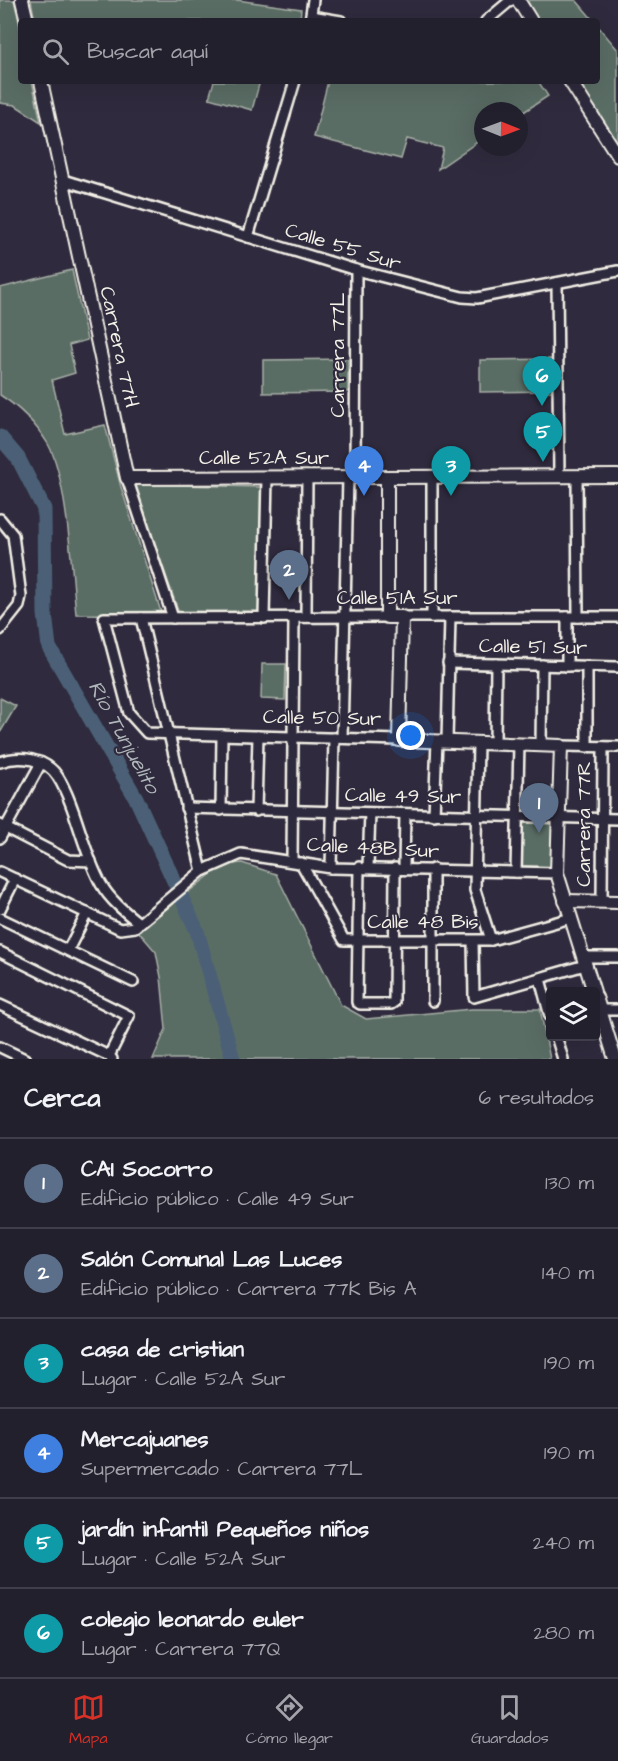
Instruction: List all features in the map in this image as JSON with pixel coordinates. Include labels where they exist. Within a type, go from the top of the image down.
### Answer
[{"type":"street","points":[[22,0],[26,18]]},
{"type":"street","points":[[311,18],[313,0]]},
{"type":"street","points":[[490,18],[511,0]]},
{"type":"street","points":[[518,0],[529,18]]},
{"type":"street","name":"Carrera 77H","points":[[42,84],[127,478],[173,618]]},
{"type":"street","points":[[248,237],[294,84]]},
{"type":"street","points":[[572,84],[618,156]]},
{"type":"street","name":"Calle 55 Sur","points":[[63,180],[356,270],[440,293],[477,298],[618,271]]},
{"type":"street","name":"Carrera 77L","points":[[331,868],[332,813],[345,617],[351,477],[356,270]]},
{"type":"street","points":[[557,283],[559,476]]},
{"type":"street","points":[[432,476],[432,617]]},
{"type":"street","points":[[577,476],[578,617]]},
{"type":"street","name":"Calle 52A Sur","points":[[127,478],[618,476]]},
{"type":"street","points":[[264,618],[267,477]]},
{"type":"street","points":[[306,617],[308,477]]},
{"type":"street","points":[[387,477],[387,617]]},
{"type":"street","points":[[0,519],[13,535],[21,596],[19,606],[2,624]]},
{"type":"street","points":[[399,740],[402,617]]},
{"type":"street","points":[[434,815],[442,741],[450,617]]},
{"type":"street","points":[[567,617],[567,666]]},
{"type":"street","name":"Calle 51A Sur","points":[[104,618],[618,617]]},
{"type":"street","name":"Calle 50 Sur","points":[[104,618],[132,719],[147,733],[618,747]]},
{"type":"street","points":[[141,618],[201,871]]},
{"type":"street","points":[[294,618],[292,812],[297,862]]},
{"type":"street","name":"Calle 51 Sur","points":[[448,663],[618,667]]},
{"type":"street","points":[[495,743],[496,664]]},
{"type":"street","points":[[541,745],[542,665]]},
{"type":"street","points":[[587,666],[587,747]]},
{"type":"street","points":[[220,810],[222,735]]},
{"type":"street","points":[[256,811],[258,736]]},
{"type":"street","points":[[478,743],[476,890],[491,940]]},
{"type":"street","points":[[516,872],[519,744]]},
{"type":"street","points":[[561,746],[556,873],[592,987]]},
{"type":"street","name":"Carrera 77R","points":[[602,902],[603,747]]},
{"type":"street","points":[[0,762],[11,758],[27,758],[41,763],[57,777],[102,885],[118,906],[139,923],[130,928],[120,929],[0,872]]},
{"type":"street","points":[[0,838],[3,826],[41,763]]},
{"type":"street","name":"Calle 49 Sur","points":[[186,808],[618,819]]},
{"type":"street","points":[[370,813],[358,940],[357,1002],[391,1004],[394,1002],[394,940],[405,814]]},
{"type":"street","points":[[3,826],[68,860],[91,861]]},
{"type":"street","name":"Calle 48B Sur","points":[[139,923],[186,886],[201,871],[241,854],[331,868],[556,873]]},
{"type":"street","name":"Calle 48 Bis","points":[[297,862],[344,940],[491,940],[570,918]]},
{"type":"street","points":[[433,869],[433,1001]]},
{"type":"street","points":[[0,909],[15,879]]},
{"type":"street","points":[[565,901],[618,902]]},
{"type":"street","points":[[68,950],[87,914]]},
{"type":"street","points":[[0,918],[134,982]]},
{"type":"street","points":[[473,941],[474,997],[540,979],[584,961],[618,957]]},
{"type":"street","points":[[0,952],[129,1016],[110,1057],[0,1005]]},
{"type":"street","points":[[540,979],[546,1001]]},
{"type":"street","points":[[615,1059],[600,1010],[618,1010]]},
{"type":"street","points":[[558,1041],[563,1059]]},
{"type":"street","points":[[0,1047],[25,1059]]},
{"type":"green space","points":[[0,0],[14,0],[18,18],[18,84],[33,84],[41,122],[15,105],[0,103]]},
{"type":"green space","points":[[31,0],[237,0],[301,9],[300,18],[34,18]]},
{"type":"green space","points":[[525,0],[576,0],[591,18],[537,18]]},
{"type":"green space","points":[[600,29],[618,50],[618,146],[579,84],[600,84]]},
{"type":"green space","points":[[213,84],[259,84],[252,110],[209,98]]},
{"type":"green space","points":[[327,84],[540,84],[548,96],[528,109],[528,102],[474,102],[474,144],[438,169],[443,148],[407,139],[401,159],[314,137]]},
{"type":"green space","points":[[72,270],[87,340],[69,345],[75,373],[52,380],[65,434],[105,425],[121,487],[162,615],[76,614],[68,526],[54,459],[48,444],[33,423],[0,395],[0,288]]},
{"type":"green space","points":[[348,359],[348,392],[263,393],[263,360]]},
{"type":"green space","points":[[556,359],[556,391],[480,392],[480,360]]},
{"type":"green space","points":[[134,484],[261,487],[259,615],[179,613]]},
{"type":"green space","points":[[262,664],[286,664],[285,700],[261,699]]},
{"type":"green space","points":[[0,698],[16,706],[0,733]]},
{"type":"green space","points":[[522,823],[553,824],[552,867],[521,866]]},
{"type":"green space","points":[[242,863],[276,874],[341,1005],[366,1019],[472,1009],[540,1009],[550,1059],[153,1059],[166,1029],[161,977],[156,952],[138,931],[223,865]]},
{"type":"waterway","name":"Río Tunjuelito","points":[[0,437],[18,458],[44,509],[45,614],[49,647],[136,798],[197,931],[233,1059]]},
{"type":"place","name":"colegio leonardo euler","points":[[542,406]]},
{"type":"place","name":"jardín infantil Pequeños niños","points":[[543,462]]},
{"type":"place","name":"Mercajuanes","points":[[364,496]]},
{"type":"place","name":"casa de cristian","points":[[451,496]]},
{"type":"place","name":"Salón Comunal Las Luces","points":[[289,600]]},
{"type":"place","name":"CAI Socorro","points":[[539,833]]}]
